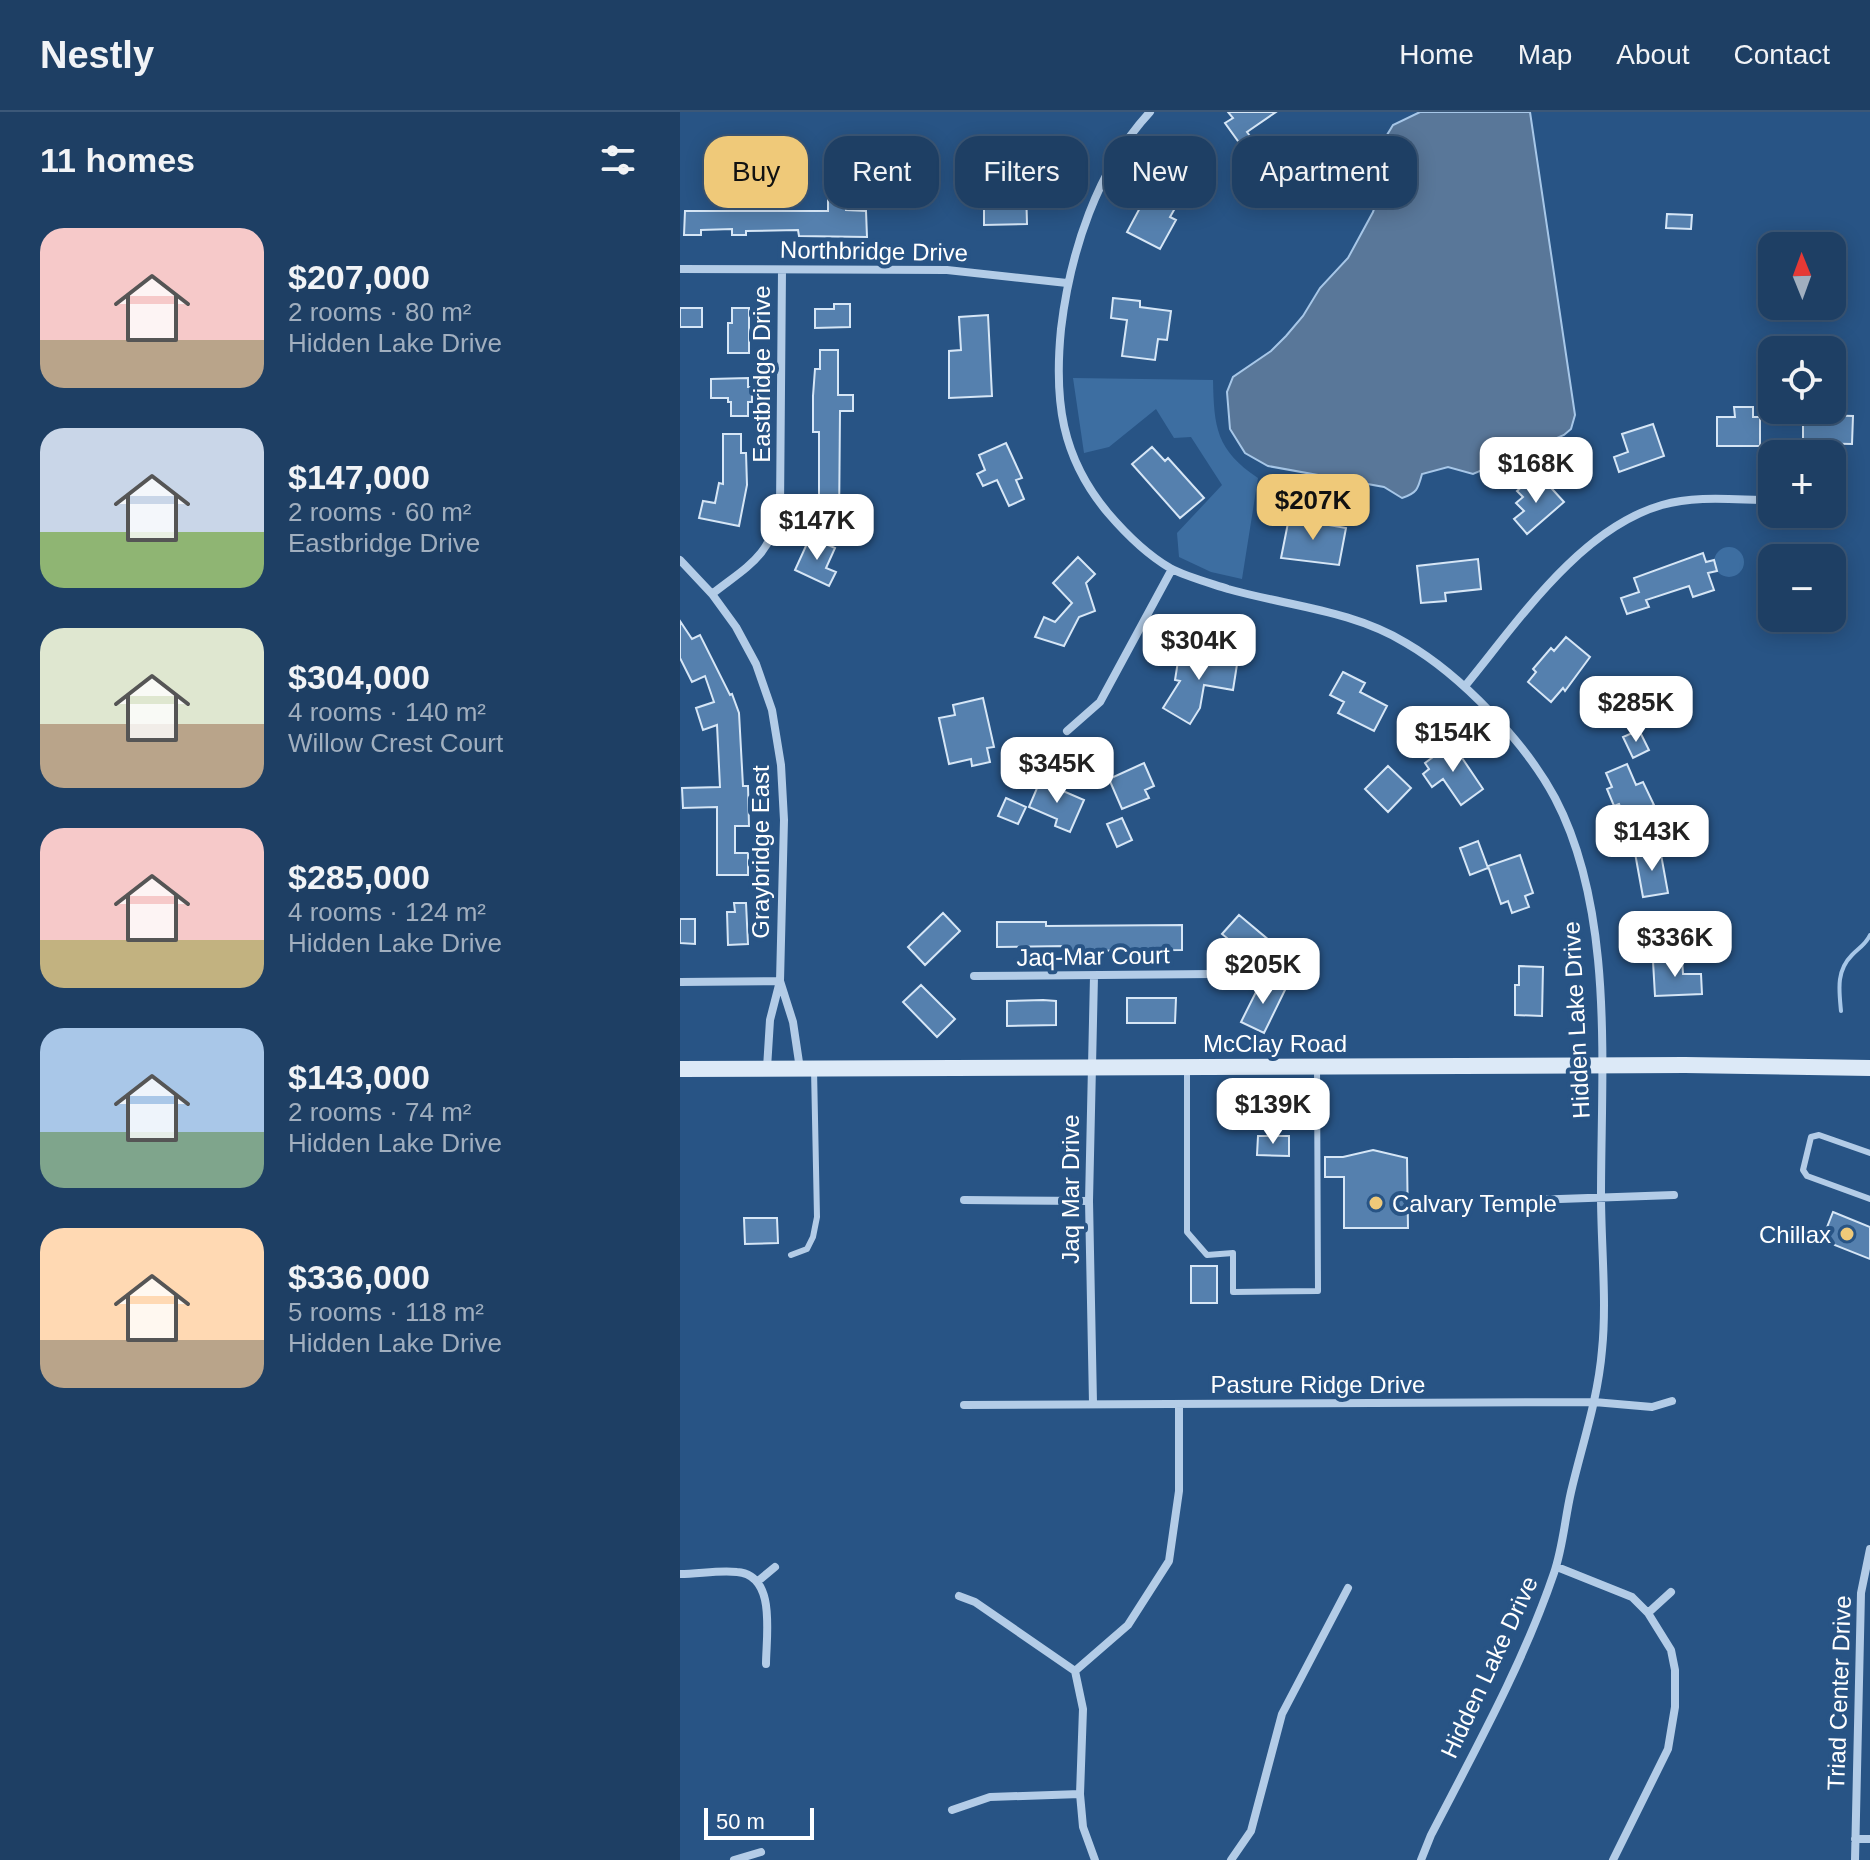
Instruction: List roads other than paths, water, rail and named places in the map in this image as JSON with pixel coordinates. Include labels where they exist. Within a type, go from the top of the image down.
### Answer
[{"type":"main road","name":"McClay Road","points":[[680,1069],[1870,1068]]},
{"type":"street","name":"Hidden Lake Drive","points":[[1150,112],[1119,153],[1097,194],[1067,283],[1059,347],[1061,413],[1070,450],[1087,488],[1129,537],[1172,569],[1228,589],[1349,617],[1405,642],[1465,686],[1515,741],[1554,796],[1580,857],[1597,935],[1602,1066],[1603,1348],[1594,1402],[1566,1512],[1557,1567],[1528,1644],[1421,1860]]},
{"type":"street","name":"Northbridge Drive","points":[[680,269],[947,270],[1067,283]]},
{"type":"street","name":"Eastbridge Drive","points":[[712,594],[763,554],[775,531],[780,508],[782,270]]},
{"type":"street","points":[[1465,686],[1554,579],[1588,548],[1626,520],[1662,505],[1698,499],[1758,500]]},
{"type":"street","name":"Graybridge East","points":[[680,560],[712,594],[736,627],[756,664],[772,710],[781,765],[784,820],[780,981],[770,1020],[767,1069]]},
{"type":"street","points":[[1067,731],[1100,702],[1172,569]]},
{"type":"street","name":"Jaq-Mar Court","points":[[974,976],[1213,974]]},
{"type":"street","name":"Jaq Mar Drive","points":[[1093,1403],[1089,1201],[1094,976]]},
{"type":"street","name":"Graybridge East","points":[[780,981],[807,1069]]},
{"type":"street","points":[[680,982],[780,981]]},
{"type":"street","points":[[1531,1200],[1674,1195]]},
{"type":"street","points":[[964,1200],[1089,1201]]},
{"type":"street","name":"Pasture Ridge Drive","points":[[964,1405],[1594,1402],[1652,1407],[1672,1401]]},
{"type":"street","points":[[1075,1671],[1128,1625],[1169,1561],[1179,1491],[1179,1405]]},
{"type":"street","name":"Triad Center Drive","points":[[1855,1860],[1861,1593],[1870,1549]]},
{"type":"street","points":[[758,1581],[775,1567]]},
{"type":"street","points":[[1557,1567],[1632,1597],[1648,1613],[1671,1650],[1675,1670],[1675,1707],[1668,1749],[1613,1860]]},
{"type":"street","points":[[680,1574],[740,1572],[758,1581],[766,1600],[766,1664]]},
{"type":"street","points":[[1231,1860],[1251,1831],[1282,1714],[1348,1588]]},
{"type":"street","points":[[1648,1613],[1671,1592]]},
{"type":"street","points":[[959,1596],[975,1602],[1075,1671],[1083,1709],[1080,1794],[1083,1827],[1095,1860]]},
{"type":"street","points":[[952,1810],[990,1797],[1080,1794]]},
{"type":"street","points":[[1855,1839],[1870,1839]]},
{"type":"street","points":[[734,1860],[761,1852]]},
{"type":"lane","points":[[1187,1068],[1187,1232],[1207,1255],[1233,1253],[1233,1292],[1318,1291],[1317,1067]]},
{"type":"lane","points":[[791,1255],[807,1249],[817,1217],[807,1069]]},
{"type":"lane","points":[[1870,1153],[1819,1135],[1811,1137],[1803,1170],[1807,1176],[1870,1199]]},
{"type":"waterway","points":[[1841,1011],[1843,968],[1870,935]]},
{"type":"place","name":"Calvary Temple","points":[[1376,1203]]},
{"type":"place","name":"Chillax","points":[[1847,1234]]}]
